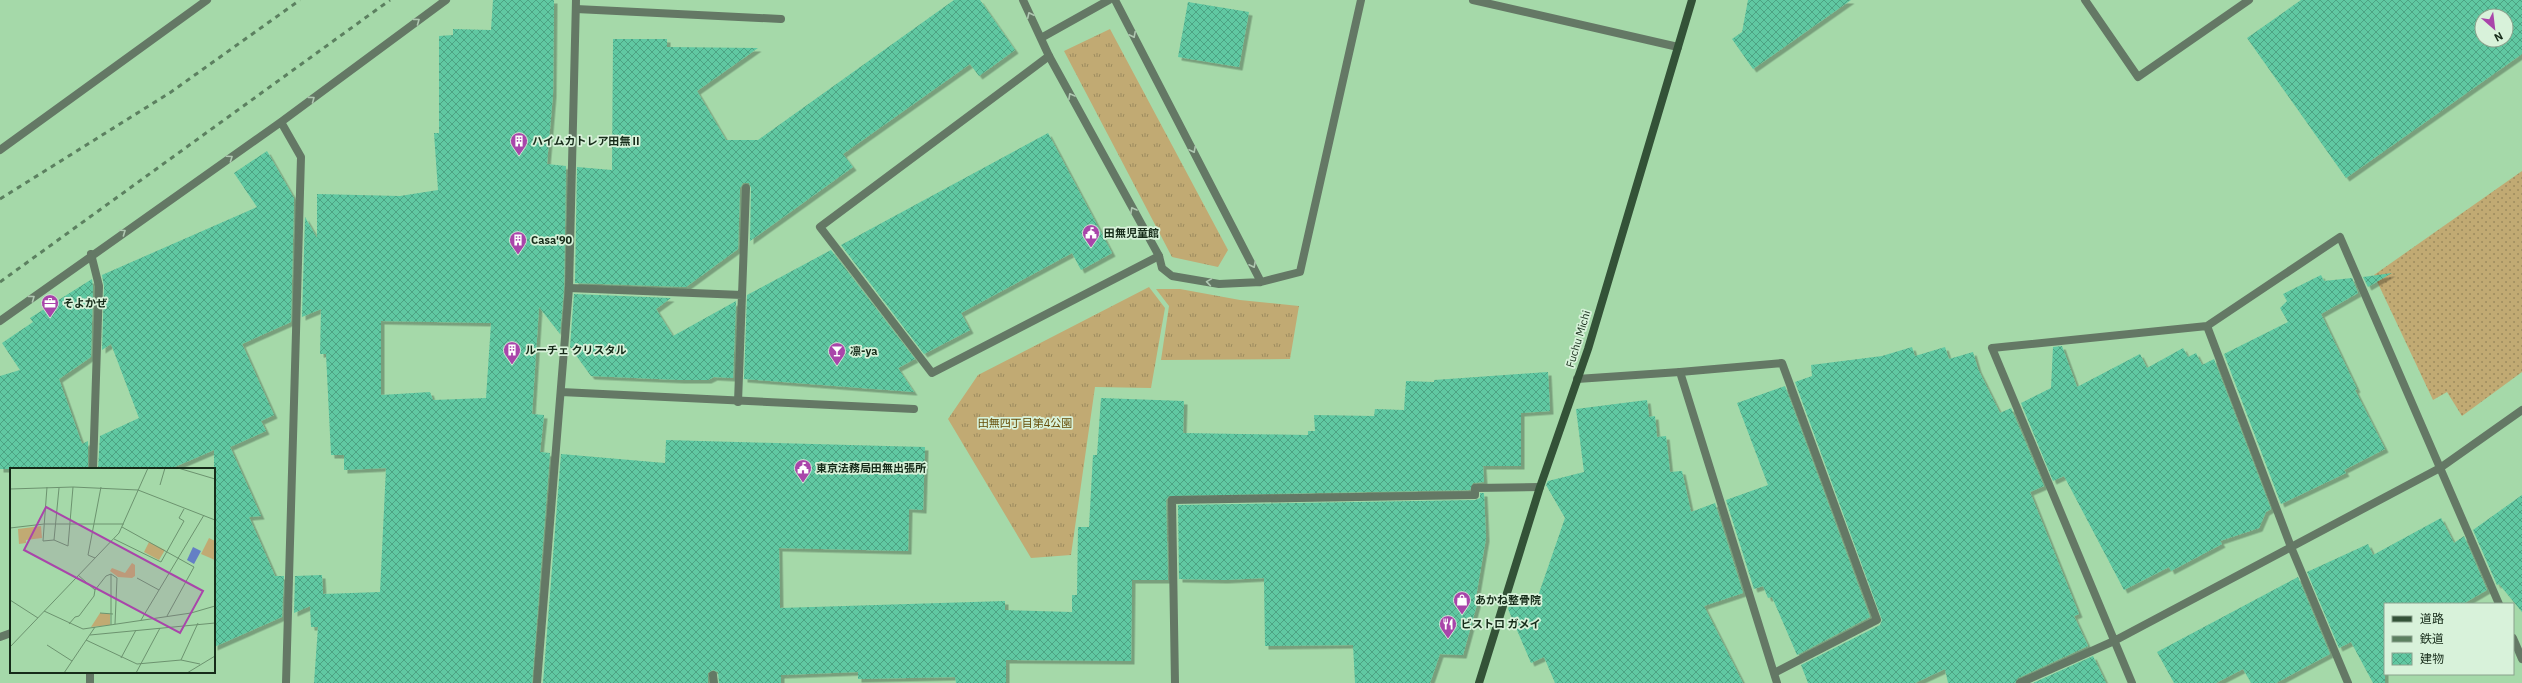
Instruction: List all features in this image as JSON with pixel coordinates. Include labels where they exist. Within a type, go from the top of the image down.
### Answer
[{"type":"street","points":[[0,150],[206,0]]},
{"type":"street","points":[[0,321],[91,254],[281,122],[446,0]]},
{"type":"street","points":[[537,683],[569,288],[576,0]]},
{"type":"street","points":[[1023,0],[1049,56],[1159,256],[1162,268],[1172,276],[1219,284],[1261,282],[1300,272],[1361,0]]},
{"type":"street","points":[[1041,38],[1109,0]]},
{"type":"street","points":[[1115,0],[1261,282]]},
{"type":"street","points":[[1473,0],[1678,47]]},
{"type":"street","name":"Fuchu Michi","points":[[1479,683],[1540,488],[1577,379],[1692,0]]},
{"type":"street","points":[[2085,0],[2138,77],[2249,0]]},
{"type":"street","points":[[576,9],[781,19]]},
{"type":"street","points":[[1049,56],[820,227],[932,373],[1159,256]]},
{"type":"street","points":[[281,122],[301,157],[286,683]]},
{"type":"street","points":[[738,402],[746,188]]},
{"type":"street","points":[[2132,683],[1992,348],[2207,326],[2340,237],[2499,603]]},
{"type":"street","points":[[91,254],[99,286],[93,468]]},
{"type":"street","points":[[569,288],[742,295]]},
{"type":"street","points":[[2207,326],[2291,547],[2348,683]]},
{"type":"street","points":[[1577,379],[1782,363],[1877,620],[1776,672]]},
{"type":"street","points":[[1680,372],[1776,672],[1777,683]]},
{"type":"street","points":[[561,392],[738,402],[914,409]]},
{"type":"street","points":[[2020,683],[2114,641],[2440,468],[2522,410]]},
{"type":"street","points":[[1175,683],[1172,500],[1475,495],[1475,488],[1540,488]]},
{"type":"street","points":[[0,637],[10,633]]},
{"type":"street","points":[[2514,640],[2522,659]]},
{"type":"green space","points":[[1110,29],[1228,250],[1218,267],[1172,257],[1064,51]]},
{"type":"green space","points":[[2522,171],[2522,372],[2462,416],[2447,392],[2433,400],[2374,275]]},
{"type":"green space","name":"田無四丁目第4公園","points":[[1149,287],[1165,308],[1151,388],[1095,387],[1071,555],[1031,558],[948,419],[978,375]]},
{"type":"green space","points":[[1156,289],[1180,289],[1240,300],[1299,306],[1290,359],[1161,360],[1169,306]]},
{"type":"building","points":[[493,0],[554,0],[553,94],[547,164],[566,166],[564,288],[560,334],[539,307],[532,414],[544,415],[540,452],[550,453],[532,683],[314,683],[318,627],[311,627],[310,606],[294,613],[295,576],[322,575],[323,594],[380,592],[386,468],[344,470],[344,455],[331,455],[326,354],[320,354],[321,309],[302,317],[305,217],[317,238],[317,194],[400,196],[438,190],[434,133],[439,133],[439,36],[453,35],[453,29],[491,30]],"holes":[[[381,321],[491,323],[486,398],[433,400],[430,392],[381,395]]]},
{"type":"building","points":[[954,0],[980,0],[1015,50],[979,76],[970,64],[843,154],[853,167],[750,241],[751,188],[749,183],[743,183],[740,188],[738,249],[686,287],[575,283],[577,167],[612,170],[613,39],[667,39],[667,47],[758,48],[697,91],[726,140],[758,140]]},
{"type":"building","points":[[1748,0],[1851,0],[1753,69],[1732,39],[1742,32]]},
{"type":"building","points":[[2301,0],[2522,0],[2522,54],[2346,178],[2247,38]]},
{"type":"building","points":[[1188,2],[1249,12],[1239,67],[1178,57]]},
{"type":"building","points":[[1048,133],[1112,253],[1081,270],[1072,253],[961,313],[970,330],[924,354],[841,245]]},
{"type":"building","points":[[267,151],[294,198],[291,322],[242,344],[274,415],[261,421],[266,431],[230,447],[261,516],[249,517],[275,576],[284,576],[282,617],[215,647],[214,450],[172,468],[98,468],[100,436],[139,418],[111,344],[102,350],[104,286],[102,275],[257,207],[234,173]]},
{"type":"building","points":[[831,250],[915,359],[898,368],[914,392],[744,379],[747,295]]},
{"type":"building","points":[[2392,273],[2368,287],[2363,277]]},
{"type":"building","points":[[2321,275],[2324,281],[2352,278],[2358,293],[2321,314],[2357,389],[2355,390],[2385,449],[2344,470],[2346,473],[2281,504],[2224,354],[2288,322],[2280,308],[2287,301],[2283,294]]},
{"type":"building","points":[[92,279],[91,357],[59,379],[82,444],[88,441],[88,468],[0,469],[0,376],[20,370],[2,343],[33,322],[30,318]]},
{"type":"building","points":[[574,294],[671,298],[656,309],[673,336],[736,301],[733,378],[714,377],[708,380],[681,380],[591,376],[570,347]]},
{"type":"building","points":[[2062,346],[2077,387],[2140,354],[2147,368],[2183,348],[2188,357],[2196,353],[2202,365],[2214,359],[2271,509],[2266,512],[2259,528],[2220,541],[2222,544],[2171,571],[2169,567],[2124,590],[2064,476],[2053,481],[2021,403],[2051,388],[2053,347]]},
{"type":"building","points":[[1912,347],[1915,356],[1945,347],[1949,359],[1973,352],[1978,369],[2000,413],[2011,408],[2044,486],[2030,492],[2079,614],[2074,616],[2088,646],[2018,678],[2015,683],[1948,683],[1945,669],[1915,683],[1808,683],[1801,665],[1880,625],[1882,620],[1795,382],[1812,376],[1811,365],[1882,356]]},
{"type":"building","points":[[1548,372],[1550,411],[1521,413],[1521,466],[1483,466],[1484,482],[1473,483],[1470,490],[1169,496],[1166,500],[1168,580],[1132,580],[1131,661],[1006,660],[1006,683],[956,683],[955,677],[858,679],[858,672],[781,675],[781,683],[719,683],[718,672],[713,670],[708,673],[708,683],[543,683],[561,454],[665,463],[666,440],[925,447],[923,510],[909,509],[908,551],[779,548],[780,608],[1005,601],[1005,610],[1072,612],[1072,595],[1077,595],[1078,527],[1089,527],[1093,455],[1097,455],[1101,398],[1184,401],[1183,433],[1308,435],[1308,431],[1315,431],[1314,415],[1374,416],[1375,409],[1404,410],[1406,381],[1434,382],[1434,380]]},
{"type":"building","points":[[1785,386],[1870,617],[1797,655],[1772,597],[1768,598],[1763,586],[1754,589],[1726,500],[1768,485],[1737,403]]},
{"type":"building","points":[[1647,400],[1649,417],[1655,416],[1657,437],[1666,436],[1670,472],[1682,471],[1691,512],[1715,503],[1743,593],[1704,606],[1743,683],[1555,683],[1544,657],[1531,663],[1508,609],[1512,596],[1538,596],[1565,518],[1546,485],[1548,481],[1584,472],[1576,409]]},
{"type":"building","points":[[1480,493],[1484,493],[1486,538],[1476,597],[1479,597],[1463,655],[1440,654],[1430,683],[1355,683],[1353,645],[1265,646],[1264,578],[1224,580],[1179,579],[1178,505],[1475,500],[1480,498]]},
{"type":"building","points":[[2522,495],[2522,612],[2499,584],[2497,585],[2473,530]]},
{"type":"building","points":[[2441,518],[2454,543],[2464,536],[2487,590],[2465,603],[2384,603],[2385,683],[2373,683],[2351,642],[2339,648],[2307,572],[2368,544],[2373,555]]},
{"type":"building","points":[[2298,577],[2330,654],[2276,683],[2251,683],[2243,669],[2216,683],[2174,683],[2157,652]]},
{"type":"building","points":[[2093,656],[2106,683],[2033,683]]},
{"type":"railway","points":[[0,199],[171,92],[300,0]]},
{"type":"railway","points":[[0,282],[390,0]]},
{"type":"place","name":"ハイムカトレア田無Ⅱ","points":[[519,156]]},
{"type":"place","name":"田無児童館","points":[[1091,248]]},
{"type":"place","name":"Casa'90","points":[[518,255]]},
{"type":"place","name":"そよかぜ","points":[[50,318]]},
{"type":"place","name":"ルーチェ クリスタル","points":[[512,365]]},
{"type":"place","name":"凛-ya","points":[[837,366]]},
{"type":"place","name":"東京法務局田無出張所","points":[[803,483]]},
{"type":"place","name":"あかね整骨院","points":[[1462,615]]},
{"type":"place","name":"ビストロ ガメイ","points":[[1448,639]]}]
